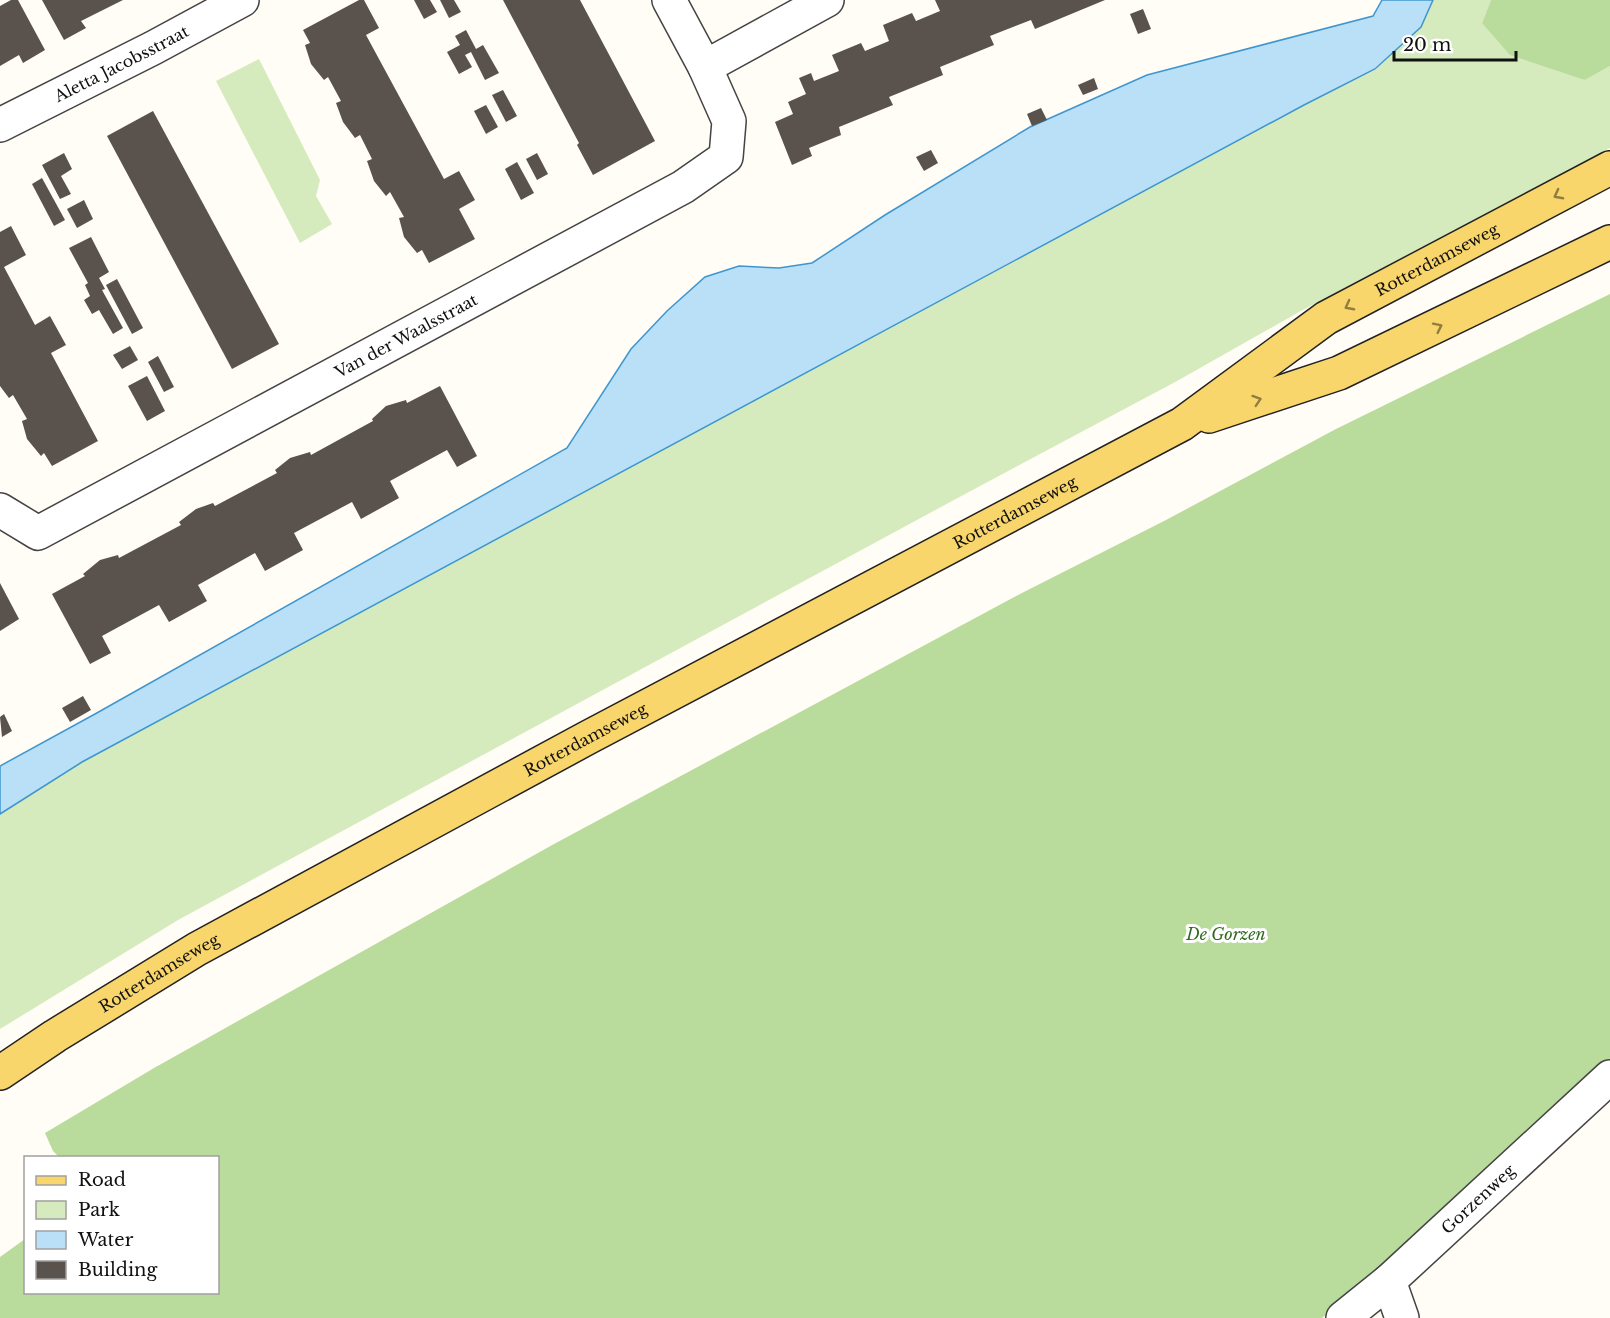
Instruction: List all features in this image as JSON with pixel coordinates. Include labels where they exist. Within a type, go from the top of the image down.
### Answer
[{"type":"main road","name":"Rotterdamseweg","points":[[0,1073],[55,1036],[197,949],[587,738],[1182,424],[1326,318],[1610,168]]},
{"type":"main road","name":"Rotterdamseweg","points":[[1182,424],[1339,373],[1610,242]]},
{"type":"street","name":"Aletta Jacobsstraat","points":[[0,125],[153,48],[242,0]]},
{"type":"street","points":[[669,0],[705,67],[827,0]]},
{"type":"street","name":"Van der Waalsstraat","points":[[0,510],[38,533],[683,187],[726,157],[729,121],[705,67]]},
{"type":"street","name":"Gorzenweg","points":[[1343,1318],[1389,1281],[1610,1077]]},
{"type":"street","points":[[1389,1281],[1402,1318]]},
{"type":"green space","points":[[1433,0],[1491,0],[1482,23],[1585,80],[1610,66],[1610,148],[1299,312],[1177,381],[178,920],[0,1029],[0,814],[82,762],[1304,105],[1375,70],[1421,27]]},
{"type":"green space","points":[[1491,0],[1610,0],[1610,66],[1585,80],[1510,55],[1482,23]]},
{"type":"green space","points":[[259,59],[320,180],[316,196],[332,224],[300,243],[216,81]]},
{"type":"green space","name":"De Gorzen","points":[[1610,294],[1610,1060],[1504,1159],[1322,1318],[0,1318],[0,1257],[24,1240],[24,1294],[219,1294],[219,1156],[58,1156],[53,1151],[45,1133],[154,1068],[554,844],[1018,595],[1166,520],[1336,429]]},
{"type":"water","points":[[1382,0],[1433,0],[1421,27],[1375,69],[1304,105],[82,762],[0,814],[0,766],[567,448],[631,349],[667,311],[705,277],[739,266],[779,268],[812,263],[885,215],[1030,127],[1147,75],[1373,16]]},
{"type":"building","points":[[11,0],[18,0],[45,50],[23,63],[19,55],[0,66],[0,6]]},
{"type":"building","points":[[42,0],[123,0],[81,21],[86,28],[64,40]]},
{"type":"building","points":[[359,0],[364,0],[379,28],[366,35],[444,179],[459,171],[475,200],[459,209],[475,239],[429,263],[422,250],[417,253],[404,237],[399,218],[404,217],[390,192],[386,196],[374,181],[367,161],[372,159],[360,135],[355,138],[343,122],[336,103],[341,101],[328,77],[324,80],[311,64],[305,45],[310,43],[303,30]]},
{"type":"building","points":[[414,0],[430,0],[437,12],[424,19]]},
{"type":"building","points":[[440,0],[454,0],[461,12],[449,18]]},
{"type":"building","points":[[503,0],[580,0],[655,141],[593,175],[577,145],[579,143]]},
{"type":"building","points":[[935,0],[1105,0],[1035,29],[1031,20],[990,36],[994,45],[940,67],[943,75],[889,97],[893,105],[839,127],[841,135],[809,148],[812,156],[792,165],[775,122],[793,114],[788,102],[806,94],[799,78],[811,73],[814,81],[839,71],[832,55],[861,43],[865,51],[889,41],[883,25],[912,13],[916,21],[940,11]]},
{"type":"building","points":[[1143,9],[1151,29],[1138,34],[1130,14]]},
{"type":"building","points":[[466,30],[476,49],[483,45],[499,73],[485,80],[471,52],[465,55],[472,67],[459,74],[447,52],[460,45],[455,36]]},
{"type":"building","points":[[1094,78],[1098,89],[1083,95],[1078,85]]},
{"type":"building","points":[[503,90],[517,116],[506,122],[492,95]]},
{"type":"building","points":[[486,105],[498,127],[486,134],[474,111]]},
{"type":"building","points":[[1041,108],[1047,120],[1032,126],[1027,114]]},
{"type":"building","points":[[153,111],[279,344],[232,369],[107,136]]},
{"type":"building","points":[[931,150],[938,163],[924,171],[916,157]]},
{"type":"building","points":[[64,153],[72,169],[61,176],[71,194],[60,199],[42,165]]},
{"type":"building","points":[[537,153],[548,174],[537,180],[526,159]]},
{"type":"building","points":[[517,162],[534,193],[521,200],[505,169]]},
{"type":"building","points":[[42,178],[65,220],[54,226],[32,184]]},
{"type":"building","points":[[84,200],[93,219],[77,228],[67,209]]},
{"type":"building","points":[[11,226],[26,255],[4,267],[35,325],[50,316],[66,345],[51,353],[98,441],[52,466],[44,453],[41,456],[27,439],[22,421],[27,419],[13,395],[9,398],[0,386],[0,232]]},
{"type":"building","points":[[91,237],[109,272],[99,278],[105,289],[102,290],[123,328],[113,334],[99,310],[92,314],[84,300],[90,296],[85,285],[88,283],[69,248]]},
{"type":"building","points":[[117,279],[143,328],[132,334],[106,285]]},
{"type":"building","points":[[130,346],[138,360],[122,369],[113,355]]},
{"type":"building","points":[[158,356],[174,387],[164,392],[148,362]]},
{"type":"building","points":[[147,376],[165,411],[147,421],[128,386]]},
{"type":"building","points":[[440,386],[477,456],[457,467],[447,450],[390,481],[399,498],[361,519],[352,502],[294,533],[303,550],[265,571],[255,553],[198,585],[207,601],[169,622],[159,605],[102,636],[111,653],[90,664],[52,594],[85,576],[83,574],[100,560],[118,555],[119,558],[181,525],[179,522],[196,509],[213,503],[215,506],[277,473],[275,470],[290,458],[310,452],[311,455],[373,421],[372,419],[386,406],[406,400],[407,403]]},
{"type":"building","points":[[0,583],[19,619],[0,631]]},
{"type":"building","points":[[83,696],[91,710],[70,722],[62,708]]},
{"type":"building","points":[[4,714],[12,731],[2,737],[0,717]]}]
